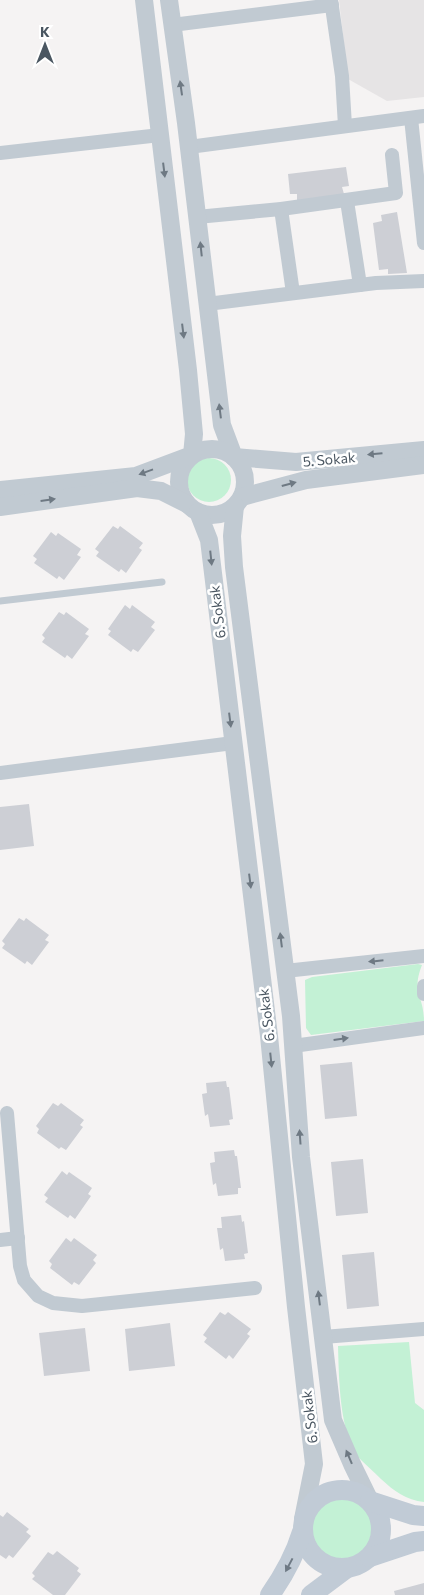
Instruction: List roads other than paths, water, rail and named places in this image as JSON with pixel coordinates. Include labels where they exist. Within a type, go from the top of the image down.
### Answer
[{"type":"main road","points":[[270,1595],[283,1577],[296,1552],[308,1508],[325,1493],[349,1490],[360,1494],[370,1501],[424,1516]]},
{"type":"main road","points":[[370,1501],[377,1511],[381,1523],[381,1535],[377,1547],[370,1557]]},
{"type":"main road","points":[[303,1525],[305,1544],[312,1555],[322,1563],[334,1568],[347,1568],[359,1564],[370,1557],[415,1542],[424,1541]]},
{"type":"main road","points":[[311,1595],[347,1568]]},
{"type":"street","points":[[144,0],[194,425],[192,455],[184,463],[178,484],[181,495],[192,508]]},
{"type":"street","points":[[0,507],[137,488],[161,492],[206,515],[216,515],[227,512],[239,502],[245,487],[245,476],[241,466],[234,457],[222,425],[189,147],[168,0]]},
{"type":"street","points":[[172,25],[332,3],[342,76],[345,126]]},
{"type":"street","points":[[189,147],[418,117],[424,242]]},
{"type":"street","points":[[0,153],[160,135]]},
{"type":"street","points":[[197,216],[281,209],[396,194],[392,155]]},
{"type":"street","points":[[347,201],[360,285]]},
{"type":"street","points":[[281,209],[293,293]]},
{"type":"street","points":[[207,304],[376,283],[424,281]]},
{"type":"street","points":[[0,490],[136,476],[202,450],[224,451],[234,457]]},
{"type":"street","name":"5. Sokak","points":[[234,457],[296,462],[424,450]]},
{"type":"street","name":"5. Sokak","points":[[239,502],[306,480],[424,465]]},
{"type":"street","name":"6. Sokak","points":[[239,502],[232,536],[234,567],[285,971],[293,1046],[301,1158],[323,1337],[334,1420],[370,1501]]},
{"type":"street","name":"6. Sokak","points":[[192,508],[209,540],[269,1036],[314,1464],[303,1525]]},
{"type":"street","points":[[0,773],[233,743]]},
{"type":"street","points":[[285,971],[424,956]]},
{"type":"street","points":[[424,986],[424,994]]},
{"type":"street","points":[[293,1046],[424,1028]]},
{"type":"street","points":[[7,1113],[20,1266],[24,1280],[38,1296],[53,1302],[82,1306],[255,1288]]},
{"type":"street","points":[[0,1240],[18,1238]]},
{"type":"street","points":[[323,1337],[424,1329]]},
{"type":"lane","points":[[0,601],[162,582]]}]
